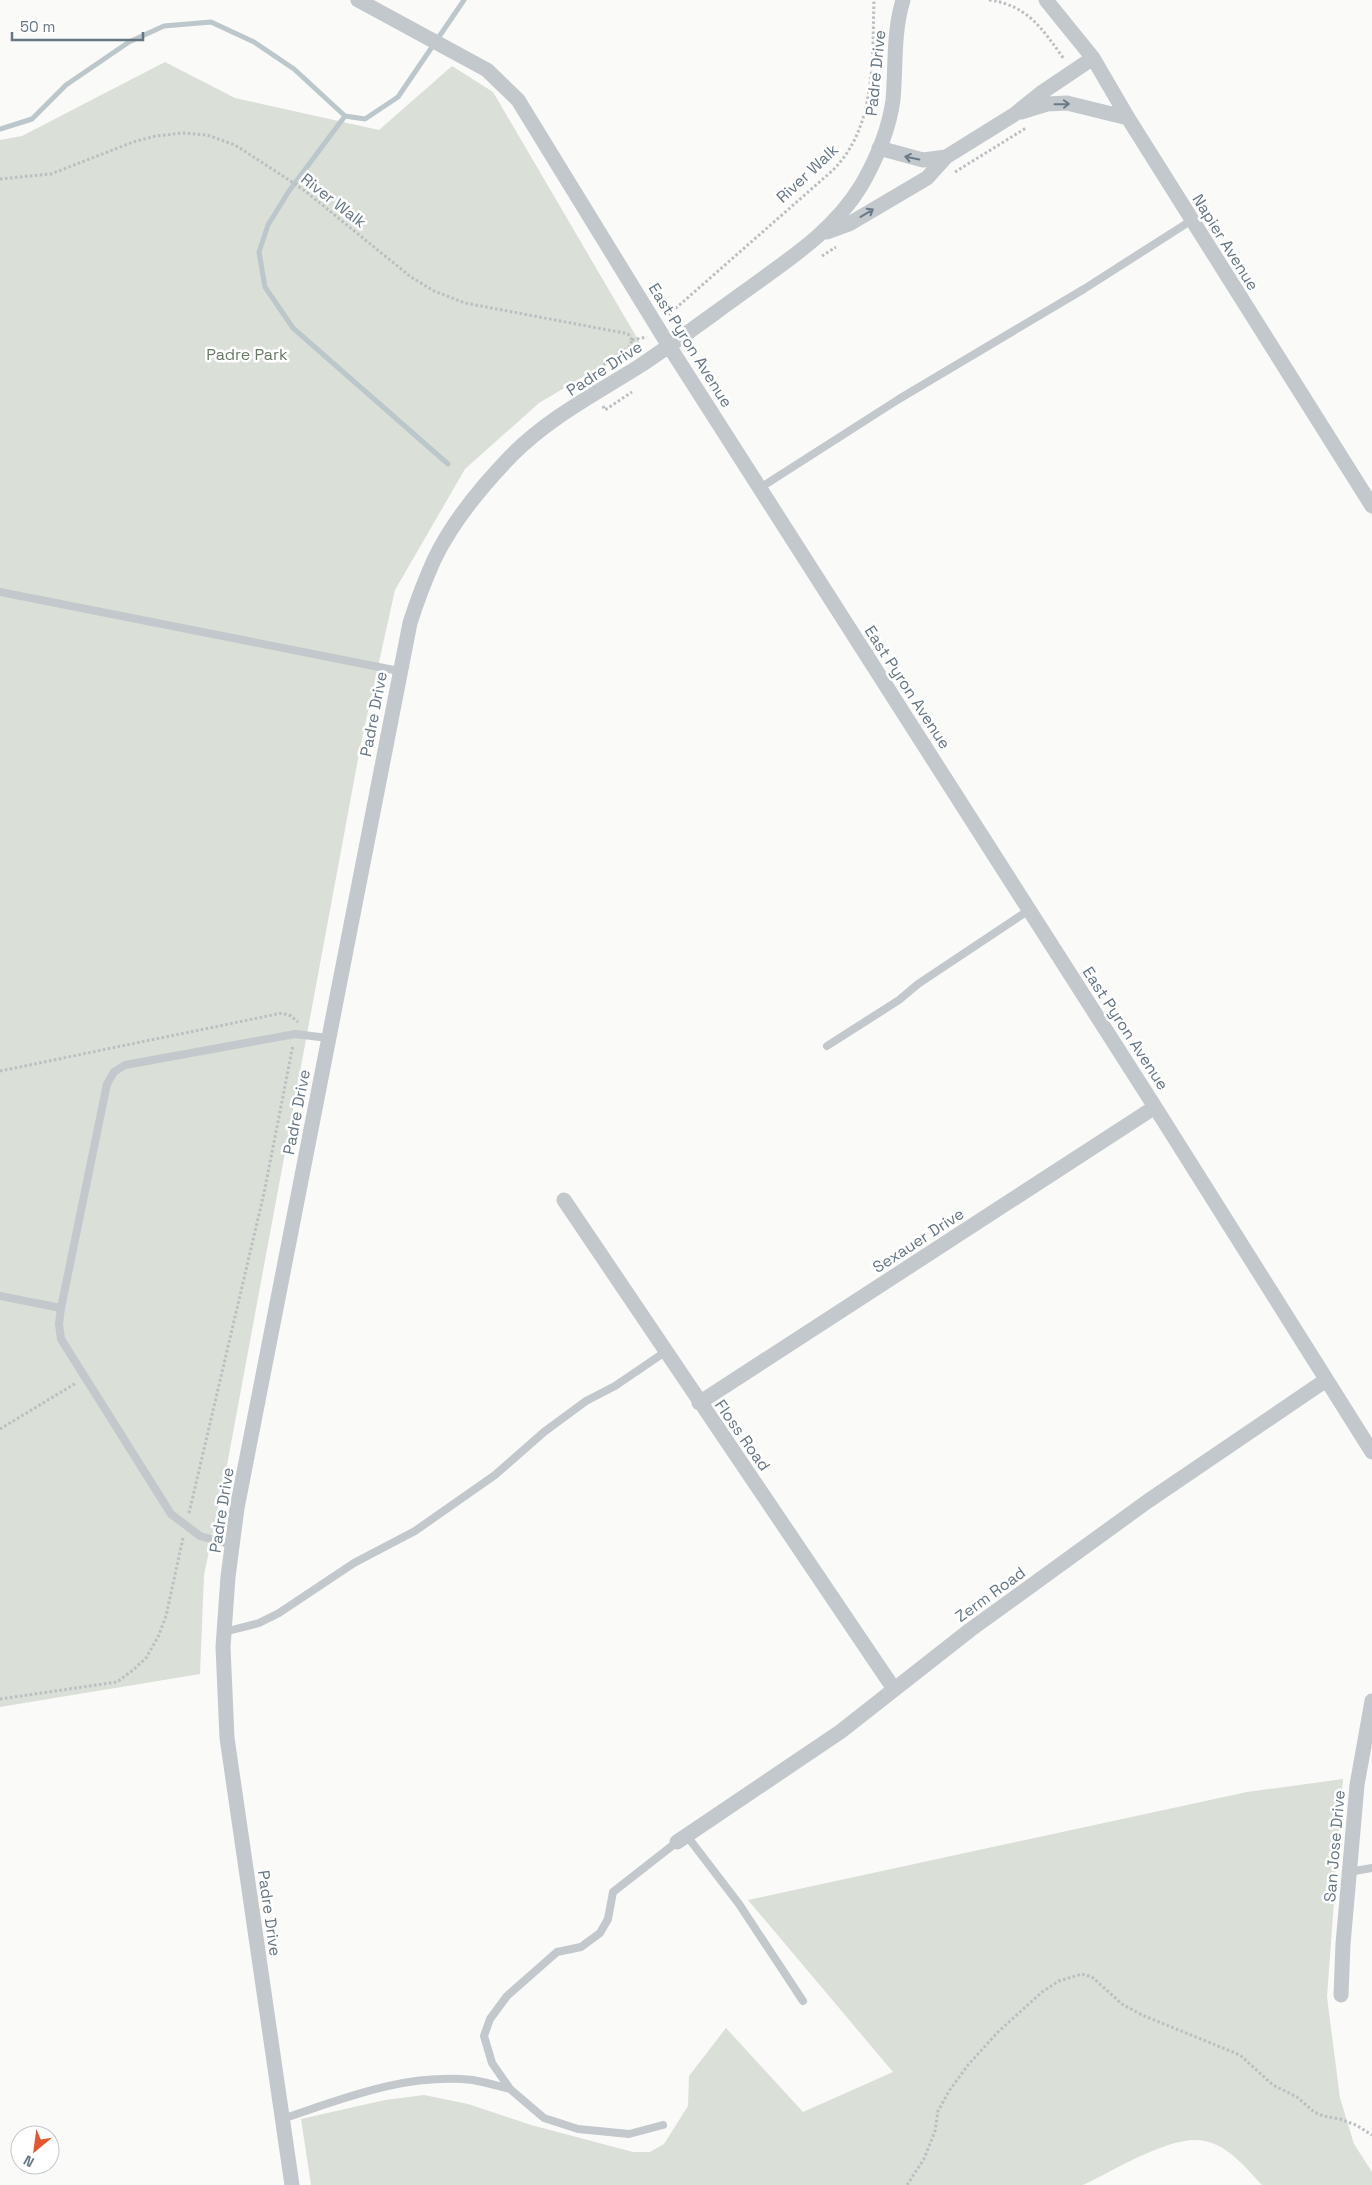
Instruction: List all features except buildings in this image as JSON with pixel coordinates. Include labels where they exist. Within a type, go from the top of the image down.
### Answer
[{"type":"street","name":"East Pyron Avenue","points":[[358,0],[487,70],[518,100],[670,346],[1155,1107],[1372,1452]]},
{"type":"street","name":"Padre Drive","points":[[292,2185],[227,1738],[224,1632],[237,1508],[410,622],[435,558],[451,532],[489,480],[512,455],[541,429],[670,346],[823,233],[837,218],[861,185],[889,122],[892,107],[899,14],[904,0]]},
{"type":"street","name":"Napier Avenue","points":[[1046,0],[1093,58],[1128,118],[1372,506]]},
{"type":"street","name":"Padre Drive","points":[[823,233],[849,224],[927,178],[946,157],[1015,114],[1041,92],[1093,58]]},
{"type":"street","name":"Padre Drive","points":[[1015,114],[1047,104],[1067,103],[1128,118]]},
{"type":"street","name":"Padre Drive","points":[[879,148],[923,160],[946,157]]},
{"type":"street","name":"Sexauer Drive","points":[[700,1403],[1155,1107]]},
{"type":"street","name":"Floss Road","points":[[564,1200],[894,1689]]},
{"type":"street","name":"Zerm Road","points":[[682,1839],[840,1732],[970,1630],[1148,1500],[1326,1380]]},
{"type":"street","name":"San Jose Drive","points":[[1341,1995],[1356,1784],[1372,1701]]},
{"type":"lane","points":[[760,488],[907,394],[1100,279],[1192,220]]},
{"type":"lane","points":[[0,592],[399,671]]},
{"type":"lane","points":[[827,1046],[899,1000],[918,984],[1029,910]]},
{"type":"lane","points":[[232,1545],[200,1536],[171,1514],[61,1339],[58,1324],[61,1308],[107,1084],[114,1072],[125,1065],[296,1034],[328,1038]]},
{"type":"lane","points":[[0,1296],[61,1308]]},
{"type":"lane","points":[[224,1632],[259,1623],[278,1613],[354,1563],[414,1531],[495,1475],[544,1432],[586,1401],[615,1386],[665,1352]]},
{"type":"lane","points":[[663,2125],[629,2134],[578,2129],[544,2118],[510,2089],[492,2063],[484,2036],[490,2020],[507,1996],[557,1952],[581,1947],[600,1933],[608,1919],[613,1892],[682,1839],[739,1904],[804,2001]]},
{"type":"lane","points":[[1349,1872],[1372,1868]]},
{"type":"lane","points":[[282,2119],[376,2087],[424,2079],[474,2080],[510,2089]]},
{"type":"path","name":"River Walk","points":[[666,316],[832,171],[849,151],[860,131],[866,108],[870,75],[874,0]]},
{"type":"path","points":[[989,0],[998,1],[1024,12],[1036,22],[1066,62]]},
{"type":"path","name":"River Walk","points":[[0,178],[51,174],[133,142],[166,134],[182,132],[207,135],[227,141],[283,176],[305,191],[411,277],[450,298],[624,333],[628,334],[632,340]]},
{"type":"path","points":[[585,378],[629,347],[632,340],[647,337]]},
{"type":"path","points":[[0,1071],[282,1013],[291,1016],[298,1022],[264,1193],[166,1616],[158,1638],[146,1658],[117,1682],[0,1699]]},
{"type":"path","points":[[0,1429],[85,1377]]},
{"type":"path","points":[[907,2185],[924,2159],[935,2131],[938,2110],[968,2064],[998,2032],[1042,1992],[1059,1980],[1082,1974],[1092,1977],[1122,2004],[1142,2015],[1240,2056],[1273,2085],[1297,2098],[1314,2112],[1356,2125],[1372,2135]]},
{"type":"green space","name":"Padre Park","points":[[165,62],[235,98],[379,130],[452,66],[493,92],[640,343],[539,403],[465,469],[395,590],[361,743],[227,1465],[204,1575],[200,1674],[0,1707],[0,140],[22,136]]},
{"type":"green space","points":[[1343,1779],[1327,1997],[1340,2098],[1354,2144],[1372,2172],[1372,2185],[1262,2185],[1236,2158],[1222,2148],[1205,2141],[1192,2140],[1160,2148],[1143,2155],[1083,2185],[311,2185],[301,2119],[385,2100],[424,2095],[468,2104],[531,2125],[633,2152],[650,2152],[664,2144],[688,2106],[689,2076],[726,2028],[803,2112],[893,2072],[748,1900],[1247,1792]]},
{"type":"waterway","points":[[0,129],[32,119],[66,85],[129,42],[164,26],[211,22],[254,42],[294,69],[345,116],[365,119],[398,97],[464,0]]},
{"type":"waterway","points":[[345,116],[289,191],[268,225],[259,252],[265,287],[293,328],[448,464]]}]
